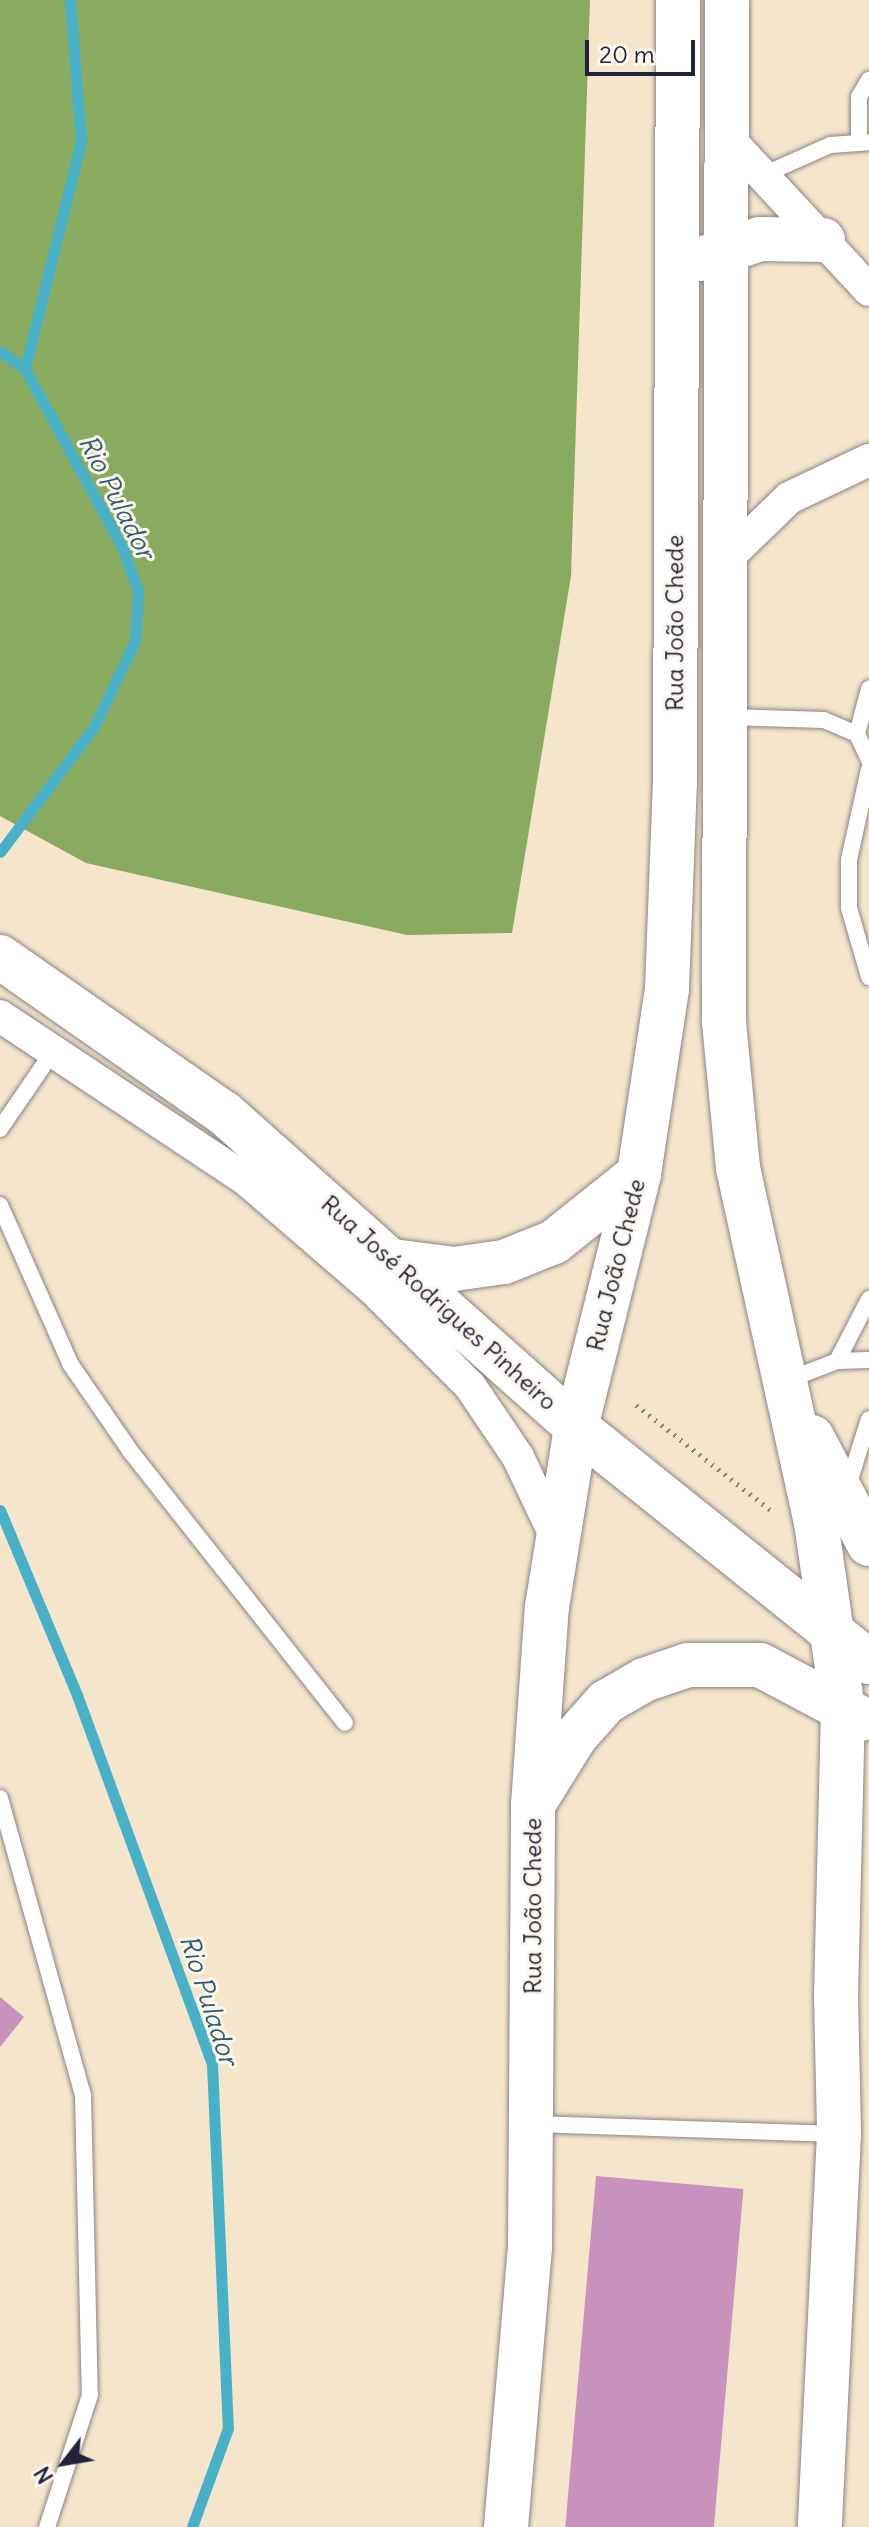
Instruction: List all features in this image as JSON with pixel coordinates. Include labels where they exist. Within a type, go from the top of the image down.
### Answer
[{"type":"main road","name":"Rua João Chede","points":[[506,2527],[522,2383],[534,2124],[533,1805],[540,1673],[556,1537],[576,1427],[639,1174],[657,1074],[672,900],[678,0]]},
{"type":"main road","name":"Rua João Chede","points":[[727,0],[721,944],[730,1102],[752,1241],[820,1549],[852,1650],[856,1715],[836,1997],[839,2134],[820,2527]]},
{"type":"main road","points":[[677,269],[726,248],[790,237],[823,240]]},
{"type":"main road","name":"Rua José Rodrigues Pinheiro","points":[[0,957],[224,1113],[576,1427],[852,1650]]},
{"type":"main road","points":[[393,1261],[454,1269],[504,1262],[554,1242],[639,1174]]},
{"type":"main road","points":[[783,1382],[869,1544]]},
{"type":"main road","points":[[533,1805],[575,1737],[606,1702],[644,1680],[688,1665],[760,1665],[856,1715]]},
{"type":"street","points":[[726,136],[869,290]]},
{"type":"street","points":[[724,561],[789,498],[869,460]]},
{"type":"street","points":[[0,1016],[288,1212],[447,1360],[506,1436],[556,1537]]},
{"type":"street","points":[[54,1050],[224,1113]]},
{"type":"lane","points":[[763,175],[830,145],[864,142],[859,97],[869,80]]},
{"type":"lane","points":[[869,689],[857,734],[869,760]]},
{"type":"lane","points":[[723,717],[824,720],[857,734]]},
{"type":"lane","points":[[869,769],[849,860],[849,908],[869,977]]},
{"type":"lane","points":[[0,1129],[54,1050]]},
{"type":"lane","points":[[0,1205],[71,1365],[131,1452],[345,1723]]},
{"type":"lane","points":[[837,1361],[869,1299]]},
{"type":"lane","points":[[783,1382],[837,1361],[869,1360]]},
{"type":"lane","points":[[844,1498],[869,1419]]},
{"type":"lane","points":[[0,1798],[83,2095],[90,2395],[47,2527]]},
{"type":"lane","points":[[534,2124],[839,2134]]},
{"type":"path","points":[[636,1405],[820,1549]]},
{"type":"green space","points":[[0,0],[590,0],[571,576],[512,933],[407,935],[86,863],[0,816]]},
{"type":"building","points":[[0,1997],[24,2017],[0,2047]]},
{"type":"building","points":[[596,2176],[743,2189],[714,2527],[565,2527]]},
{"type":"waterway","points":[[25,369],[81,141],[70,0]]},
{"type":"waterway","name":"Rio Pulador","points":[[0,351],[25,369],[122,547],[138,591],[135,641],[94,727],[0,852]]},
{"type":"waterway","name":"Rio Pulador","points":[[0,1510],[77,1695],[212,2064],[228,2428],[192,2527]]}]
